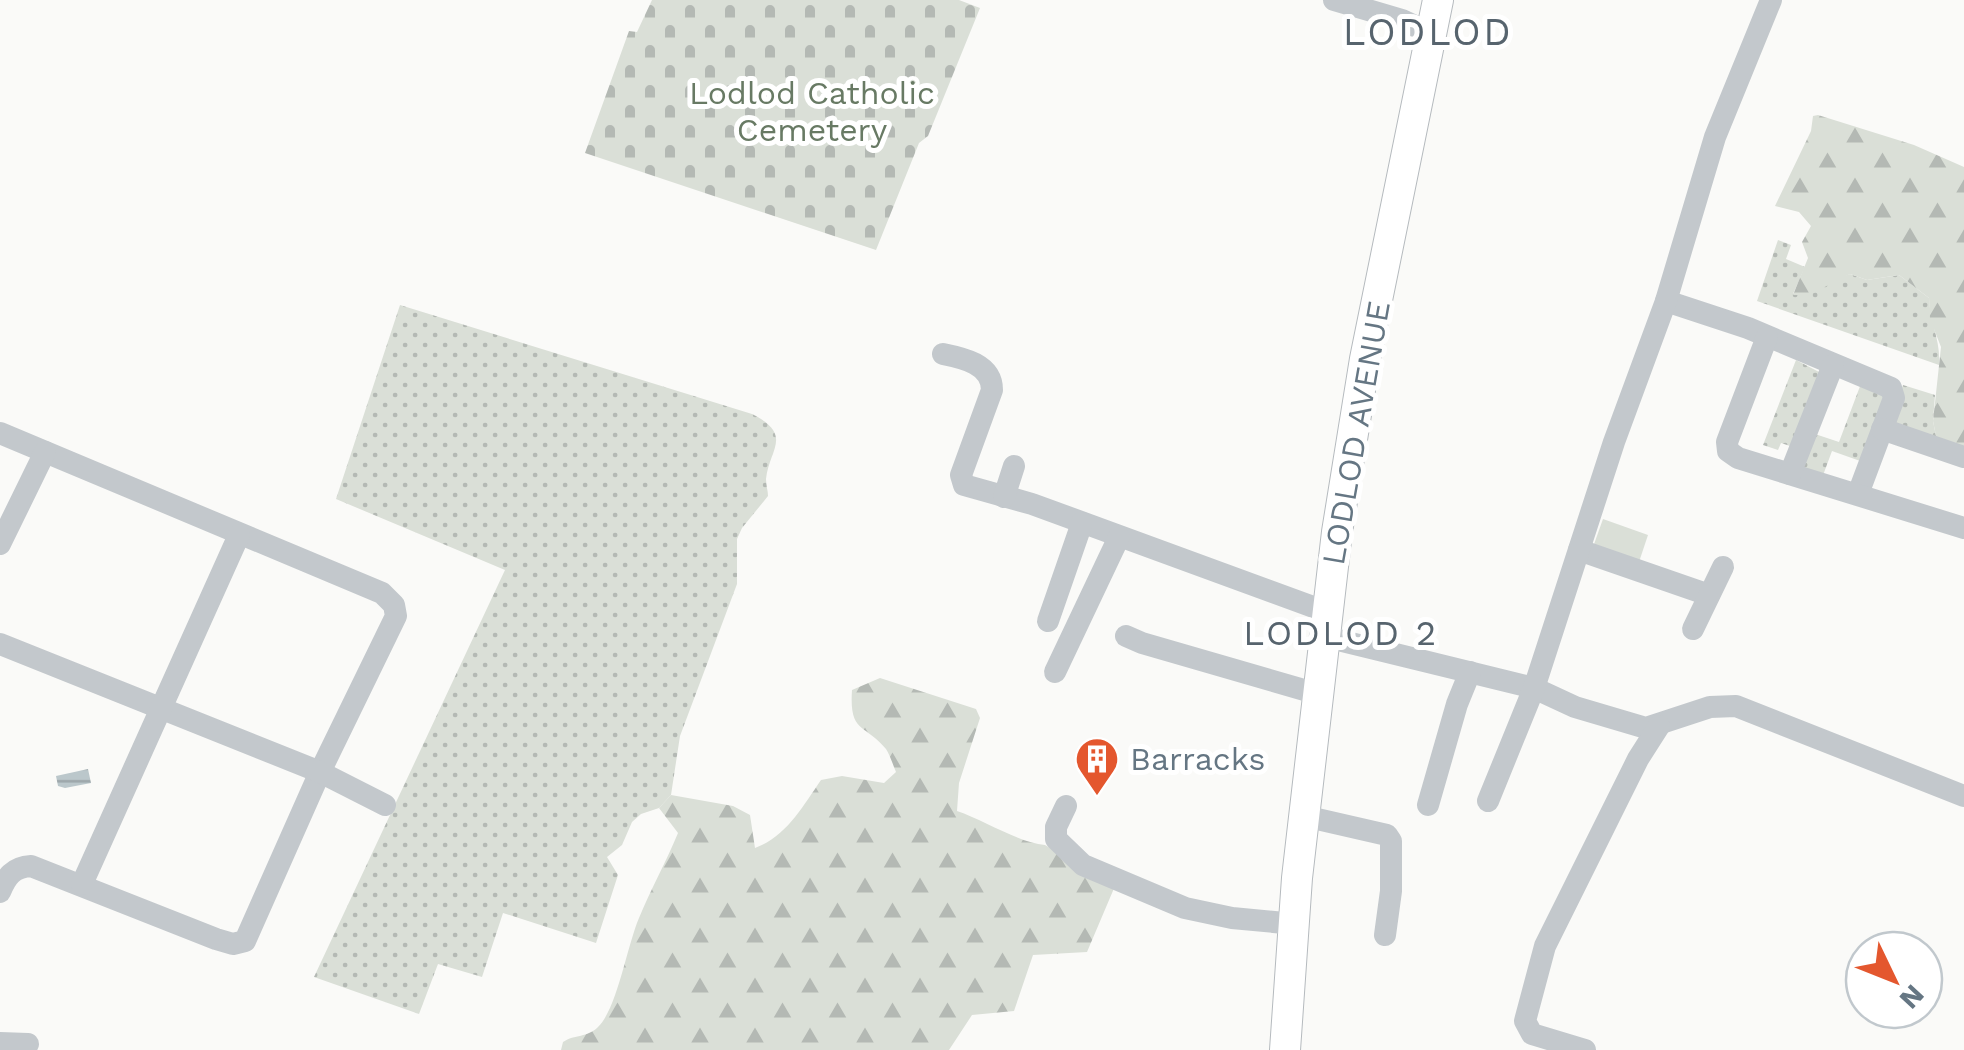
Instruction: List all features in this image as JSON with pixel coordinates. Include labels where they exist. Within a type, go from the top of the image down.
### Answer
[{"type":"main road","name":"LODLOD AVENUE","points":[[1285,1050],[1289,962],[1326,625],[1366,358],[1438,0]]},
{"type":"street","points":[[1334,0],[1430,33]]},
{"type":"street","points":[[1488,802],[1534,688],[1614,442],[1666,301],[1715,137],[1772,0]]},
{"type":"street","points":[[1666,301],[1767,337],[1893,390],[1894,398],[1858,494]]},
{"type":"street","points":[[1767,337],[1727,449],[1734,456],[1964,528]]},
{"type":"street","points":[[942,354],[966,359],[992,381],[960,475],[967,487],[1032,504],[1120,537],[1326,625],[1470,672],[1534,688],[1599,715],[1646,728],[1710,708],[1736,706],[1964,796]]},
{"type":"street","points":[[1790,474],[1832,366]]},
{"type":"street","points":[[1882,429],[1964,457]]},
{"type":"street","points":[[0,432],[382,593],[394,605],[396,616],[320,772],[245,941],[233,944],[216,939],[38,867],[23,866],[11,873],[0,892]]},
{"type":"street","points":[[0,544],[45,452]]},
{"type":"street","points":[[1004,498],[1014,466]]},
{"type":"street","points":[[1048,621],[1082,523]]},
{"type":"street","points":[[82,884],[238,535]]},
{"type":"street","points":[[1056,672],[1120,537]]},
{"type":"street","points":[[1579,550],[1710,594]]},
{"type":"street","points":[[1693,629],[1723,567]]},
{"type":"street","points":[[1126,636],[1318,694]]},
{"type":"street","points":[[0,644],[320,772],[385,806]]},
{"type":"street","points":[[1428,805],[1470,672]]},
{"type":"street","points":[[1585,1050],[1532,1034],[1525,1021],[1546,946],[1638,759],[1659,726]]},
{"type":"street","points":[[1066,806],[1056,828],[1056,839],[1083,865],[1201,913],[1295,924]]},
{"type":"street","points":[[1304,816],[1387,835],[1391,841],[1391,891],[1385,935]]},
{"type":"street","points":[[0,1043],[28,1044]]},
{"type":"green space","name":"Lodlod Catholic Cemetery","points":[[652,0],[959,0],[980,8],[876,250],[585,153],[629,31],[637,32]]},
{"type":"green space","points":[[1813,116],[1914,145],[1964,167],[1964,449],[1937,441],[1933,421],[1941,347],[1930,319],[1929,298],[1899,275],[1867,280],[1850,274],[1809,295],[1793,295],[1808,258],[1802,242],[1811,226],[1799,212],[1775,206],[1811,131]]},
{"type":"green space","points":[[1778,240],[1791,245],[1786,259],[1805,267],[1793,294],[1850,274],[1867,280],[1899,275],[1929,298],[1939,365],[1757,301]]},
{"type":"green space","points":[[400,305],[752,414],[776,436],[766,479],[768,496],[737,539],[737,584],[680,736],[671,795],[659,808],[632,822],[622,845],[607,857],[618,875],[596,943],[503,913],[482,977],[438,964],[419,1014],[314,977],[505,570],[336,499]]},
{"type":"green space","points":[[1796,360],[1821,373],[1793,447],[1781,443],[1778,450],[1763,445]]},
{"type":"green space","points":[[1862,381],[1886,392],[1863,462],[1832,451],[1822,478],[1801,471],[1812,433],[1839,442]]},
{"type":"green space","points":[[1903,385],[1935,395],[1933,421],[1937,441],[1889,421]]},
{"type":"green space","points":[[1603,519],[1648,535],[1639,562],[1593,547]]},
{"type":"green space","points":[[880,678],[976,709],[980,718],[959,783],[957,811],[1045,845],[1115,886],[1087,952],[1033,955],[1014,1011],[972,1015],[949,1050],[561,1050],[563,1042],[598,1027],[611,1006],[639,918],[678,833],[659,808],[671,795],[733,806],[750,815],[755,848],[785,829],[821,780],[842,776],[884,783],[896,772],[890,757],[856,721],[852,704],[852,690]]},
{"type":"shaded area","points":[[88,769],[91,783],[58,786],[56,776]]},
{"type":"place","name":"Barracks","points":[[1097,797]]},
{"type":"district","name":"LODLOD","points":[[1428,32]]},
{"type":"district","name":"LODLOD 2","points":[[1341,633]]}]
